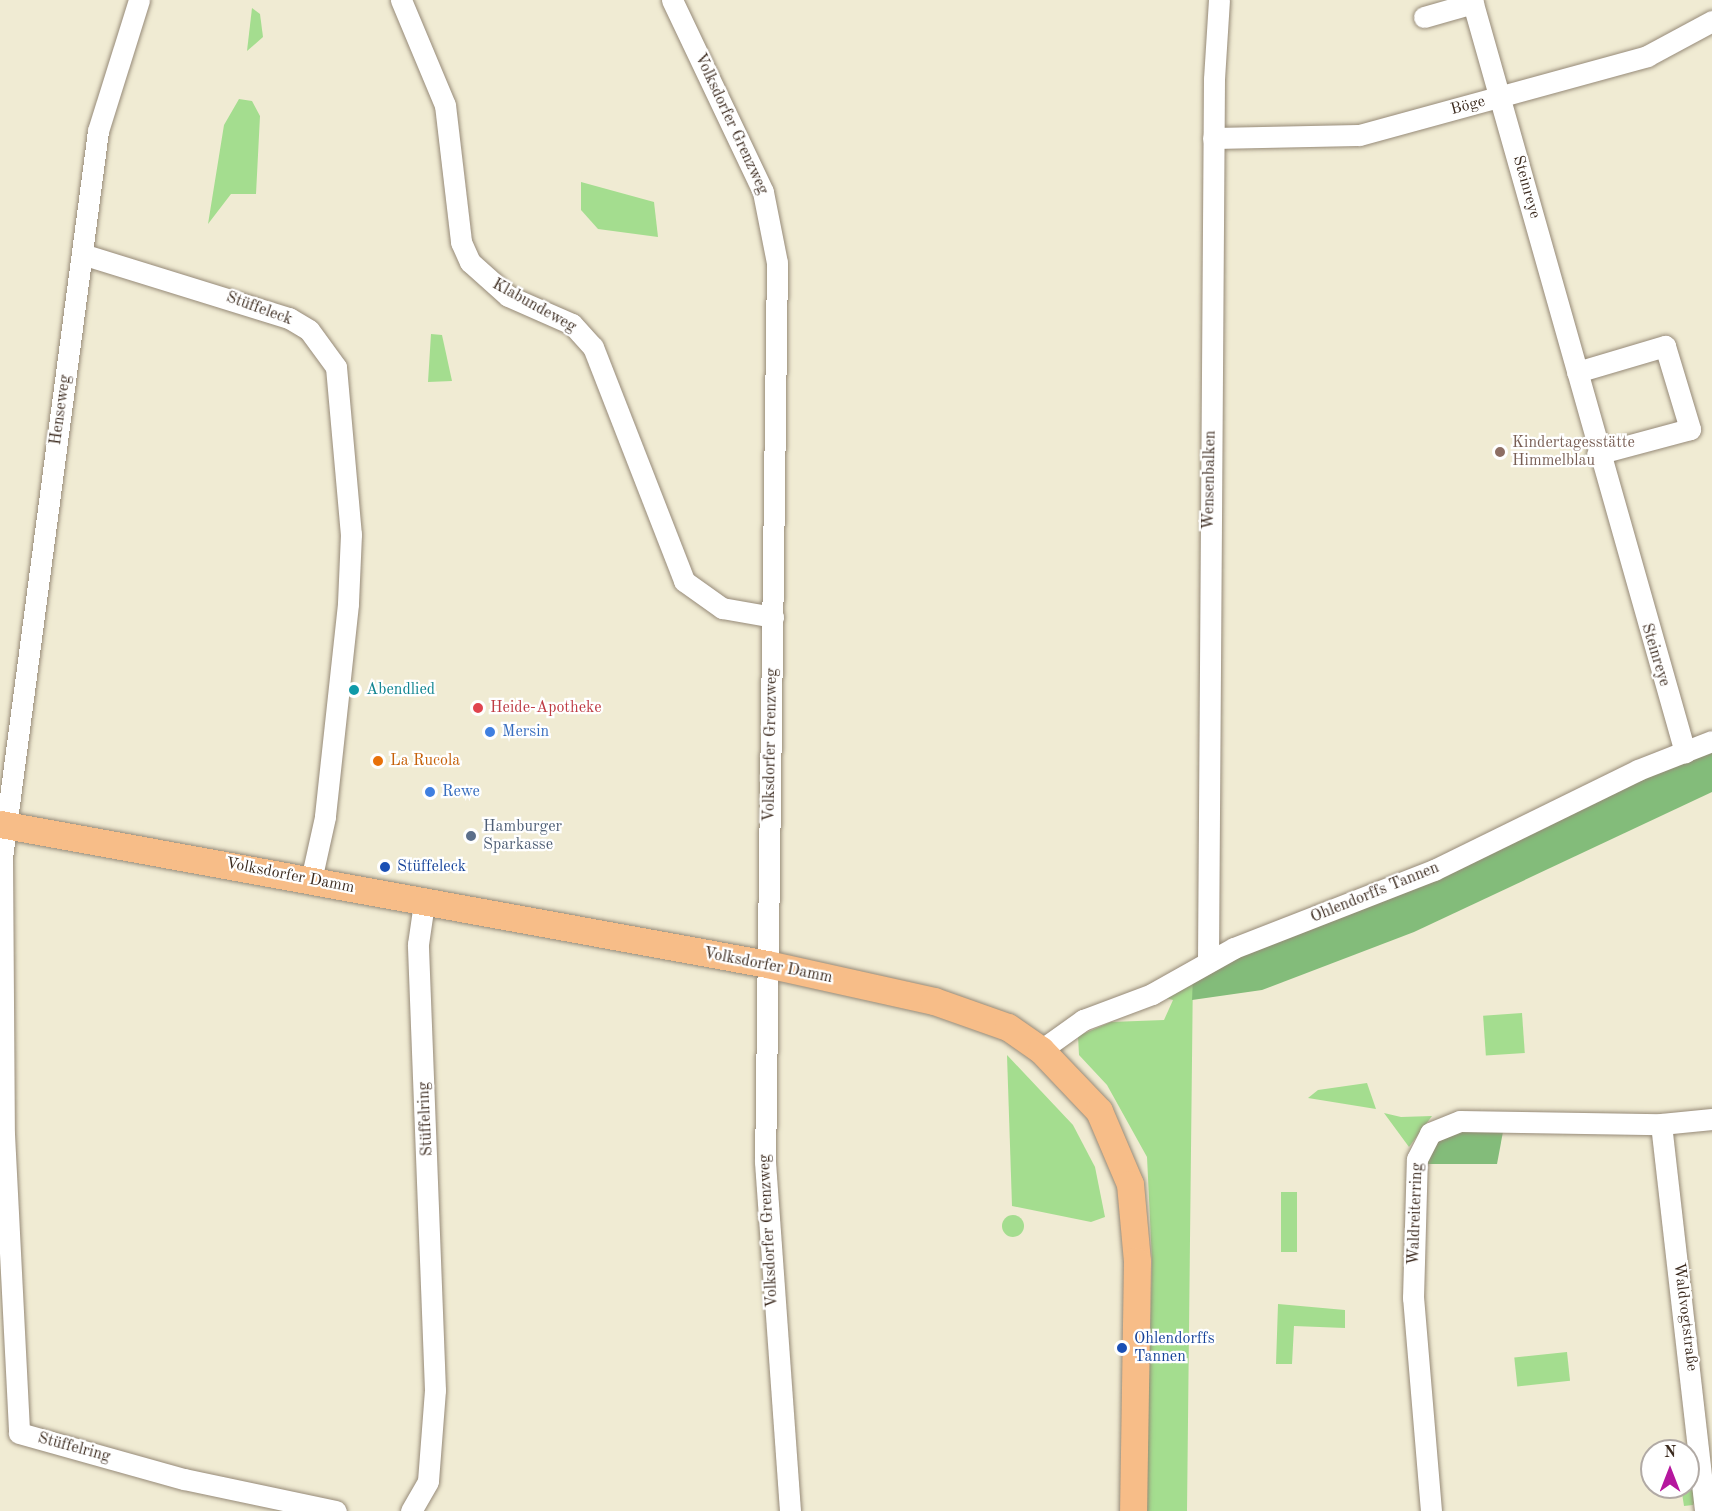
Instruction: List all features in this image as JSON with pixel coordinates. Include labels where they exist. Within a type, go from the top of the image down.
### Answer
[{"type":"main road","name":"Volksdorfer Damm","points":[[3,825],[767,964],[969,1011],[1041,1050],[1106,1120],[1135,1205],[1133,1511]]},
{"type":"street","name":"Henseweg","points":[[3,825],[98,131],[139,0]]},
{"type":"street","name":"Klabundeweg","points":[[401,0],[445,105],[461,242],[470,262],[508,296],[572,324],[593,346],[684,581],[714,604],[773,617]]},
{"type":"street","name":"Volksdorfer Grenzweg","points":[[672,0],[770,213],[777,263],[765,1162],[790,1511]]},
{"type":"street","name":"Wensenbalken","points":[[1208,961],[1213,138],[1219,0]]},
{"type":"street","name":"Steinreye","points":[[1424,17],[1472,2],[1577,372],[1597,454],[1684,752]]},
{"type":"street","name":"Böge","points":[[1213,138],[1334,139],[1500,97],[1647,56],[1712,21]]},
{"type":"street","name":"Stüffeleck","points":[[82,254],[289,318],[314,336],[336,368],[350,510],[348,604],[327,796],[311,880]]},
{"type":"street","points":[[1577,372],[1665,346],[1690,429],[1597,454]]},
{"type":"street","name":"Ohlendorffs Tannen","points":[[1041,1050],[1083,1020],[1152,994],[1208,961],[1434,870],[1684,752],[1712,741]]},
{"type":"street","name":"Stüffelring","points":[[3,825],[4,1134],[19,1433],[184,1479],[336,1511]]},
{"type":"street","name":"Stüffelring","points":[[411,1511],[428,1482],[435,1390],[418,944],[424,903]]},
{"type":"street","name":"Waldreiterring","points":[[1431,1511],[1413,1320],[1416,1169],[1425,1140],[1438,1127],[1460,1121],[1661,1124],[1712,1119]]},
{"type":"street","name":"Waldvogtstraße","points":[[1661,1124],[1706,1511]]},
{"type":"green space","points":[[252,8],[260,14],[263,37],[247,51]]},
{"type":"green space","points":[[239,99],[252,101],[260,116],[256,194],[231,194],[208,224],[224,125]]},
{"type":"green space","points":[[581,182],[654,202],[658,237],[598,229],[581,210]]},
{"type":"green space","points":[[431,334],[442,335],[452,381],[428,382]]},
{"type":"green space","points":[[1712,741],[1712,792],[1414,932],[1262,990],[1192,1000],[1193,970]]},
{"type":"green space","points":[[1193,970],[1187,1511],[1146,1511],[1152,1261],[1147,1157],[1107,1085],[1079,1055],[1078,1036],[1111,1022],[1164,1020],[1173,1000],[1152,994]]},
{"type":"green space","points":[[1522,1013],[1525,1053],[1486,1056],[1483,1016]]},
{"type":"green space","points":[[1007,1055],[1073,1125],[1095,1167],[1105,1217],[1091,1222],[1012,1206]]},
{"type":"green space","points":[[1367,1083],[1376,1109],[1308,1098],[1318,1090]]},
{"type":"green space","points":[[1384,1113],[1401,1117],[1432,1116],[1409,1147]]},
{"type":"green space","points":[[1505,1121],[1497,1164],[1417,1164],[1425,1140]]},
{"type":"green space","points":[[1281,1192],[1297,1192],[1297,1252],[1281,1252]]},
{"type":"green space","points":[[1013,1215],[1021,1218],[1024,1226],[1021,1234],[1013,1237],[1005,1234],[1002,1226],[1005,1218]]},
{"type":"green space","points":[[1278,1304],[1345,1310],[1345,1328],[1294,1326],[1292,1364],[1276,1364]]},
{"type":"green space","points":[[1567,1352],[1570,1381],[1517,1386],[1514,1358]]},
{"type":"green space","points":[[1683,1499],[1695,1499],[1693,1505],[1684,1506]]},
{"type":"place","name":"Kindertagesstätte Himmelblau","points":[[1500,452]]},
{"type":"place","name":"Abendlied","points":[[354,690]]},
{"type":"place","name":"Heide-Apotheke","points":[[478,708]]},
{"type":"place","name":"Mersin","points":[[490,732]]},
{"type":"place","name":"La Rucola","points":[[378,761]]},
{"type":"place","name":"Rewe","points":[[430,792]]},
{"type":"place","name":"Hamburger Sparkasse","points":[[471,836]]},
{"type":"place","name":"Stüffeleck","points":[[385,867]]},
{"type":"place","name":"Ohlendorffs Tannen","points":[[1122,1348]]}]
